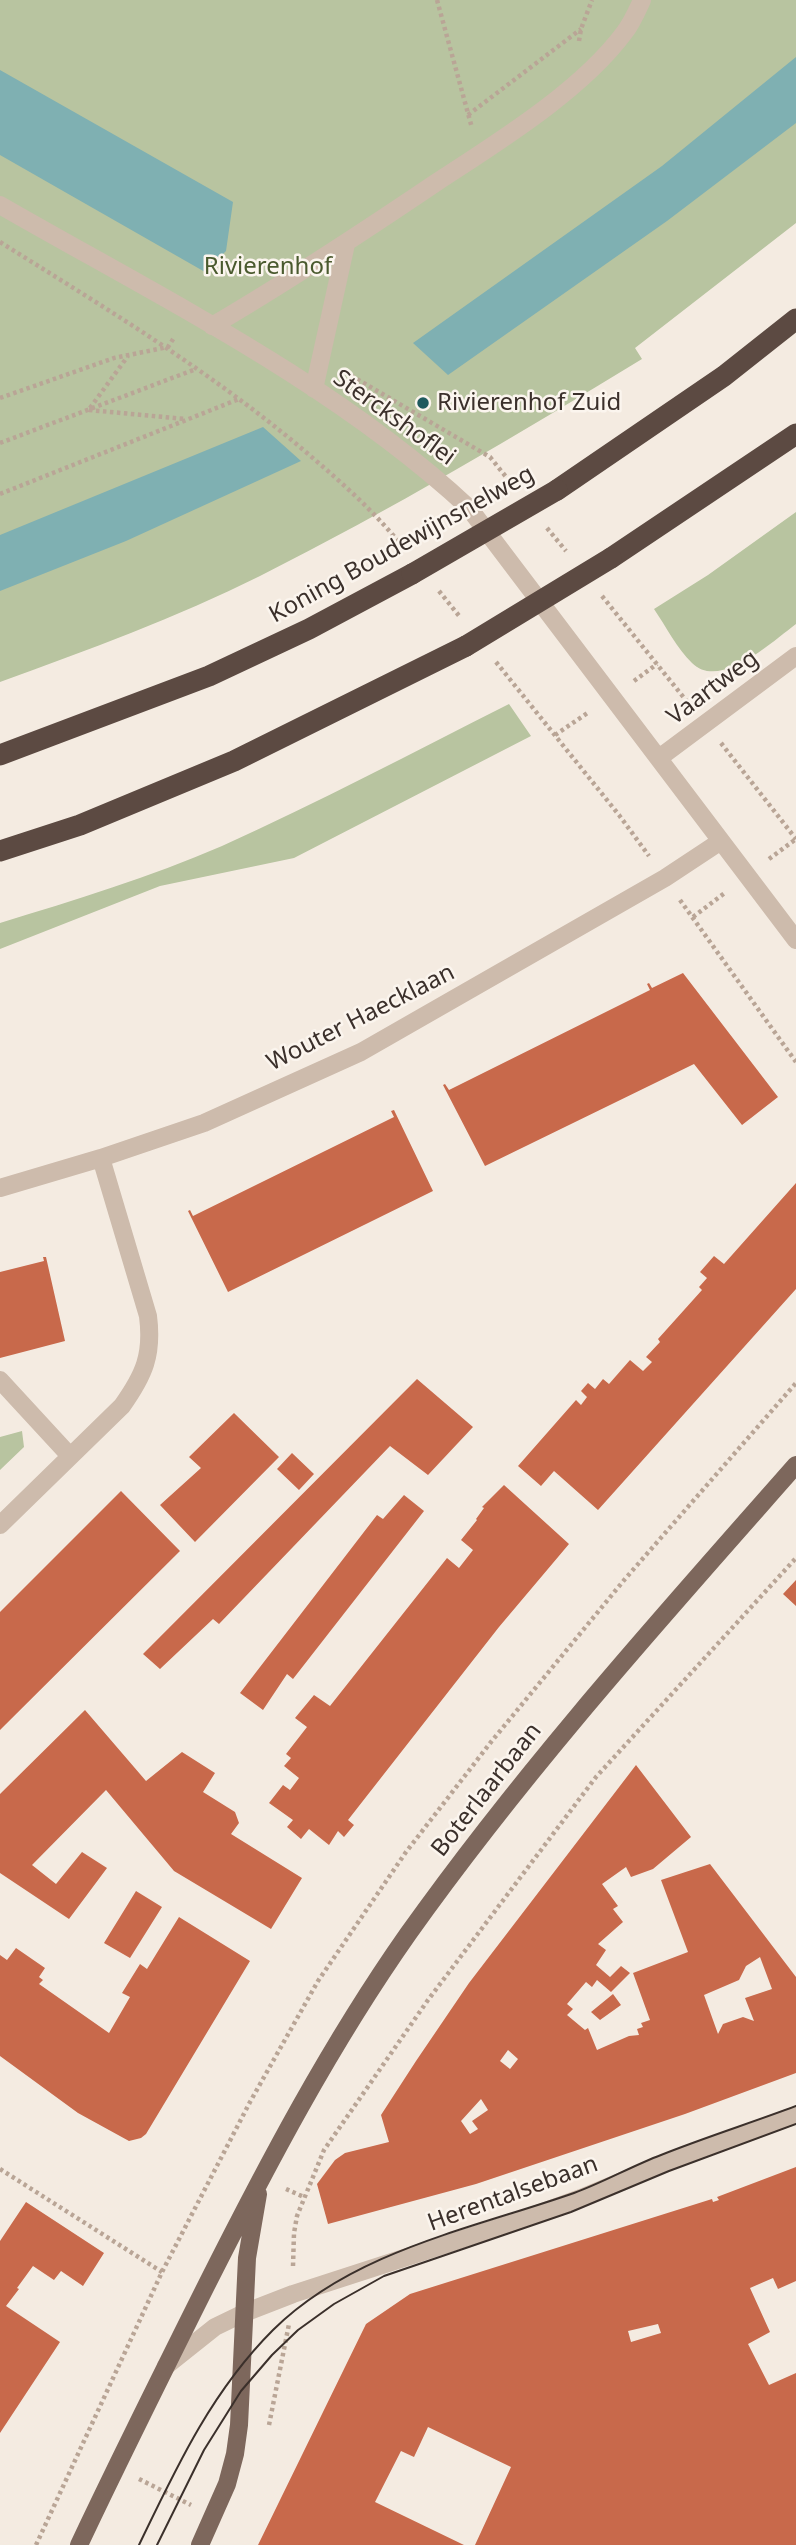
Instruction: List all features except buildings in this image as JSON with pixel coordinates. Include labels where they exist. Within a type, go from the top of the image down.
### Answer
[{"type":"highway","name":"Koning Boudewijnsnelweg","points":[[0,754],[209,676],[309,629],[412,574],[557,489],[724,376],[796,319]]},
{"type":"highway","points":[[0,851],[80,825],[234,761],[466,646],[611,558],[796,434]]},
{"type":"main road","name":"Boterlaarbaan","points":[[166,2366],[261,2177],[326,2059],[407,1935],[574,1718],[796,1465]]},
{"type":"main road","name":"Boterlaarbaan","points":[[244,2313],[247,2258],[261,2177]]},
{"type":"main road","points":[[200,2545],[227,2484],[235,2454],[239,2425],[244,2313]]},
{"type":"main road","name":"Herentalsebaan","points":[[79,2545],[166,2366]]},
{"type":"street","points":[[212,326],[346,244],[572,87],[603,59],[626,31],[642,0]]},
{"type":"street","name":"Sterckshoflei","points":[[0,205],[212,326],[314,389],[348,411],[446,486],[469,508],[796,940]]},
{"type":"street","points":[[314,389],[346,244]]},
{"type":"street","name":"Vaartweg","points":[[659,758],[796,656]]},
{"type":"street","name":"Wouter Haecklaan","points":[[0,1188],[204,1123],[360,1052],[665,878],[721,841]]},
{"type":"street","points":[[0,1525],[122,1406],[137,1385],[145,1366],[151,1340],[148,1316],[101,1158]]},
{"type":"street","points":[[0,1380],[70,1456]]},
{"type":"street","name":"Herentalsebaan","points":[[166,2366],[215,2327],[244,2313],[293,2294],[581,2199],[665,2163],[796,2115]]},
{"type":"path","points":[[437,0],[468,115],[581,29]]},
{"type":"path","points":[[0,242],[168,348],[264,416],[379,517],[404,548]]},
{"type":"path","points":[[0,398],[114,358],[168,348],[189,313]]},
{"type":"path","points":[[89,410],[129,355]]},
{"type":"path","points":[[0,443],[197,369]]},
{"type":"path","points":[[0,494],[239,398]]},
{"type":"path","points":[[89,410],[187,419]]},
{"type":"path","points":[[438,590],[463,621]]},
{"type":"path","points":[[488,652],[619,815],[665,878]]},
{"type":"path","points":[[657,664],[796,839]]},
{"type":"path","points":[[693,917],[796,1062]]},
{"type":"path","points":[[267,2435],[287,2341],[293,2294],[294,2233],[324,2150],[428,2000],[596,1777],[796,1558]]},
{"type":"path","points":[[0,2169],[162,2272]]},
{"type":"path","points":[[116,2467],[214,2516]]},
{"type":"green space","name":"Rivierenhof","points":[[0,0],[796,0],[796,223],[635,348],[642,359],[453,471],[309,551],[196,606],[0,682]]},
{"type":"green space","points":[[796,512],[796,624],[760,651],[731,667],[717,671],[704,670],[692,663],[654,609],[708,575]]},
{"type":"green space","points":[[509,704],[531,736],[294,858],[160,886],[0,949],[0,923],[140,878],[222,846]]},
{"type":"green space","points":[[22,1431],[24,1447],[0,1470],[0,1437]]},
{"type":"water","points":[[796,57],[796,123],[667,221],[448,375],[413,343],[662,166]]},
{"type":"water","points":[[0,70],[233,202],[226,251],[205,272],[0,155]]},
{"type":"water","points":[[263,427],[301,461],[126,541],[0,591],[0,535]]},
{"type":"tram line","points":[[139,2545],[181,2459],[231,2379],[273,2330],[305,2303],[339,2280],[415,2245],[574,2193],[661,2155],[796,2106]]},
{"type":"tram line","points":[[157,2545],[204,2450],[241,2391],[298,2330],[334,2304],[384,2276],[571,2212],[669,2171],[796,2124]]},
{"type":"place","name":"Rivierenhof Zuid","points":[[423,403]]}]
